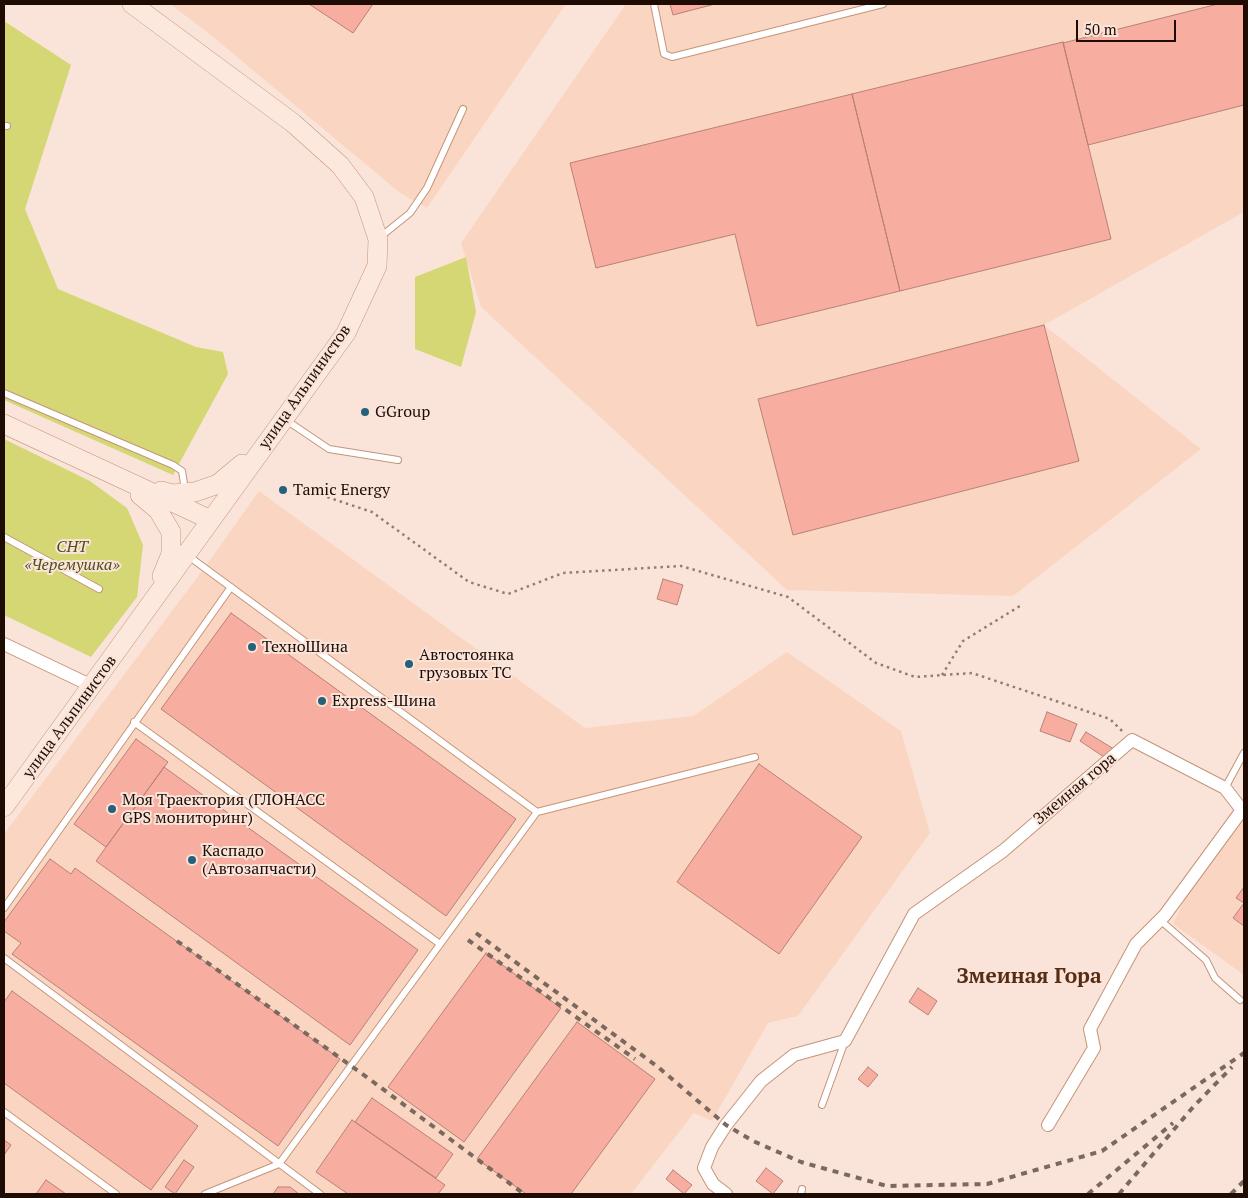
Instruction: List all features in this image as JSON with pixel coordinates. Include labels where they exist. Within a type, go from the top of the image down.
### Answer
[{"type":"main road","name":"улица Альпинистов","points":[[4,807],[346,333],[377,266],[378,239],[364,197],[340,165],[293,123],[132,4]]},
{"type":"main road","points":[[126,481],[172,494],[185,494],[218,484],[234,472],[281,421]]},
{"type":"main road","points":[[4,424],[211,520]]},
{"type":"main road","points":[[81,460],[142,497],[158,510],[171,532],[171,554],[168,564],[135,628]]},
{"type":"street","points":[[4,644],[92,686]]},
{"type":"street","points":[[1048,1125],[1094,1048],[1090,1030],[1136,944],[1160,920],[1243,811],[1225,788],[1132,740]]},
{"type":"street","name":"Змеиная гора","points":[[845,1041],[914,914],[1003,850],[1132,740]]},
{"type":"street","points":[[726,1194],[713,1184],[704,1168],[712,1147],[726,1125],[761,1081],[794,1055],[845,1041]]},
{"type":"lane","points":[[654,4],[664,54],[672,57],[883,4]]},
{"type":"lane","points":[[378,239],[410,213],[427,188],[463,109]]},
{"type":"lane","points":[[4,393],[173,465],[182,471],[185,494]]},
{"type":"lane","points":[[281,421],[329,449],[398,460]]},
{"type":"lane","points":[[4,537],[99,589]]},
{"type":"lane","points":[[186,554],[537,812]]},
{"type":"lane","points":[[4,908],[231,587]]},
{"type":"lane","points":[[134,722],[440,944]]},
{"type":"lane","points":[[1225,788],[1244,753]]},
{"type":"lane","points":[[206,1194],[279,1164],[537,812],[755,756]]},
{"type":"lane","points":[[1160,920],[1206,960],[1214,978],[1240,1000]]},
{"type":"lane","points":[[4,958],[320,1194]]},
{"type":"lane","points":[[822,1105],[845,1041]]},
{"type":"lane","points":[[4,1112],[116,1194]]},
{"type":"path","points":[[314,493],[372,512],[468,582],[508,594],[563,573],[681,566],[788,597],[876,663],[915,677],[972,673],[1110,719],[1132,740]]},
{"type":"path","points":[[942,675],[963,641],[1020,606]]},
{"type":"shaded area","points":[[170,4],[566,4],[427,208],[400,193],[207,32]]},
{"type":"shaded area","points":[[626,4],[1244,4],[1244,212],[1044,325],[1201,449],[1013,596],[787,590],[481,307],[461,243]]},
{"type":"shaded area","points":[[259,491],[585,728],[693,716],[787,652],[901,731],[930,833],[798,1016],[768,1023],[712,1121],[694,1113],[631,1194],[4,1194],[4,834],[205,567]]},
{"type":"shaded area","points":[[1244,820],[1244,975],[1173,924],[1192,884]]},
{"type":"green space","points":[[4,21],[71,65],[25,209],[58,289],[196,347],[223,352],[228,374],[173,475],[4,400]]},
{"type":"green space","points":[[466,257],[476,312],[461,367],[415,349],[415,277]]},
{"type":"green space","name":"СНТ «Черемушка»","points":[[4,439],[90,481],[127,508],[143,545],[137,597],[91,657],[4,615]]},
{"type":"building","points":[[309,4],[373,4],[353,33]]},
{"type":"building","points":[[670,4],[715,4],[673,15]]},
{"type":"building","points":[[1218,4],[1244,4],[1244,105],[1088,145],[1063,43]]},
{"type":"building","points":[[1063,42],[1111,239],[900,291],[852,94]]},
{"type":"building","points":[[852,94],[900,291],[757,326],[735,234],[596,268],[570,163]]},
{"type":"building","points":[[1044,325],[1079,461],[793,535],[758,399]]},
{"type":"building","points":[[663,579],[683,585],[677,605],[657,599]]},
{"type":"building","points":[[231,613],[516,819],[446,916],[161,709]]},
{"type":"building","points":[[1047,712],[1077,724],[1070,742],[1040,731]]},
{"type":"building","points":[[1086,732],[1114,749],[1104,757],[1080,741]]},
{"type":"building","points":[[136,739],[168,762],[106,847],[74,824]]},
{"type":"building","points":[[759,764],[862,837],[779,954],[677,882]]},
{"type":"building","points":[[164,767],[418,950],[350,1045],[96,861]]},
{"type":"building","points":[[50,859],[71,874],[75,868],[340,1059],[278,1146],[12,954],[21,943],[4,931],[4,922]]},
{"type":"building","points":[[1244,887],[1244,903],[1236,898]]},
{"type":"building","points":[[1244,903],[1244,926],[1233,918]]},
{"type":"building","points":[[486,953],[561,1008],[464,1142],[388,1087]]},
{"type":"building","points":[[918,988],[937,1001],[928,1015],[909,1002]]},
{"type":"building","points":[[12,991],[198,1126],[151,1190],[4,1083],[4,1002]]},
{"type":"building","points":[[577,1022],[655,1079],[571,1194],[526,1194],[477,1159]]},
{"type":"building","points":[[868,1067],[878,1075],[868,1087],[858,1079]]},
{"type":"building","points":[[372,1098],[453,1154],[436,1178],[355,1122]]},
{"type":"building","points":[[352,1120],[445,1185],[438,1194],[348,1194],[316,1172]]},
{"type":"building","points":[[4,1140],[11,1145],[4,1155]]},
{"type":"building","points":[[184,1160],[194,1167],[175,1194],[165,1187]]},
{"type":"building","points":[[766,1168],[783,1181],[773,1194],[756,1181]]},
{"type":"building","points":[[673,1170],[692,1185],[684,1194],[666,1179]]},
{"type":"building","points":[[46,1180],[66,1194],[36,1194]]},
{"type":"building","points":[[278,1187],[290,1187],[299,1194],[273,1194]]},
{"type":"railway","points":[[476,933],[658,1067],[726,1125],[753,1141],[801,1162],[887,1186],[987,1184],[1102,1151],[1244,1053]]},
{"type":"railway","points":[[468,940],[635,1059]]},
{"type":"railway","points":[[177,941],[372,1081],[524,1194]]},
{"type":"railway","points":[[1119,1194],[1194,1106],[1232,1067]]},
{"type":"railway","points":[[1088,1194],[1173,1123]]},
{"type":"railway","points":[[1231,1194],[1244,1181]]},
{"type":"place","name":"GGroup","points":[[365,412]]},
{"type":"place","name":"Tamic Energy","points":[[283,490]]},
{"type":"place","name":"ТехноШина","points":[[252,647]]},
{"type":"place","name":"Автостоянка грузовых ТС","points":[[409,664]]},
{"type":"place","name":"Express-Шина","points":[[322,701]]},
{"type":"place","name":"Моя Траектория (ГЛОНАСС GPS мониторинг)","points":[[112,809]]},
{"type":"place","name":"Каспадо (Автозапчасти)","points":[[192,860]]},
{"type":"district","name":"Змеиная Гора","points":[[1029,977]]}]
